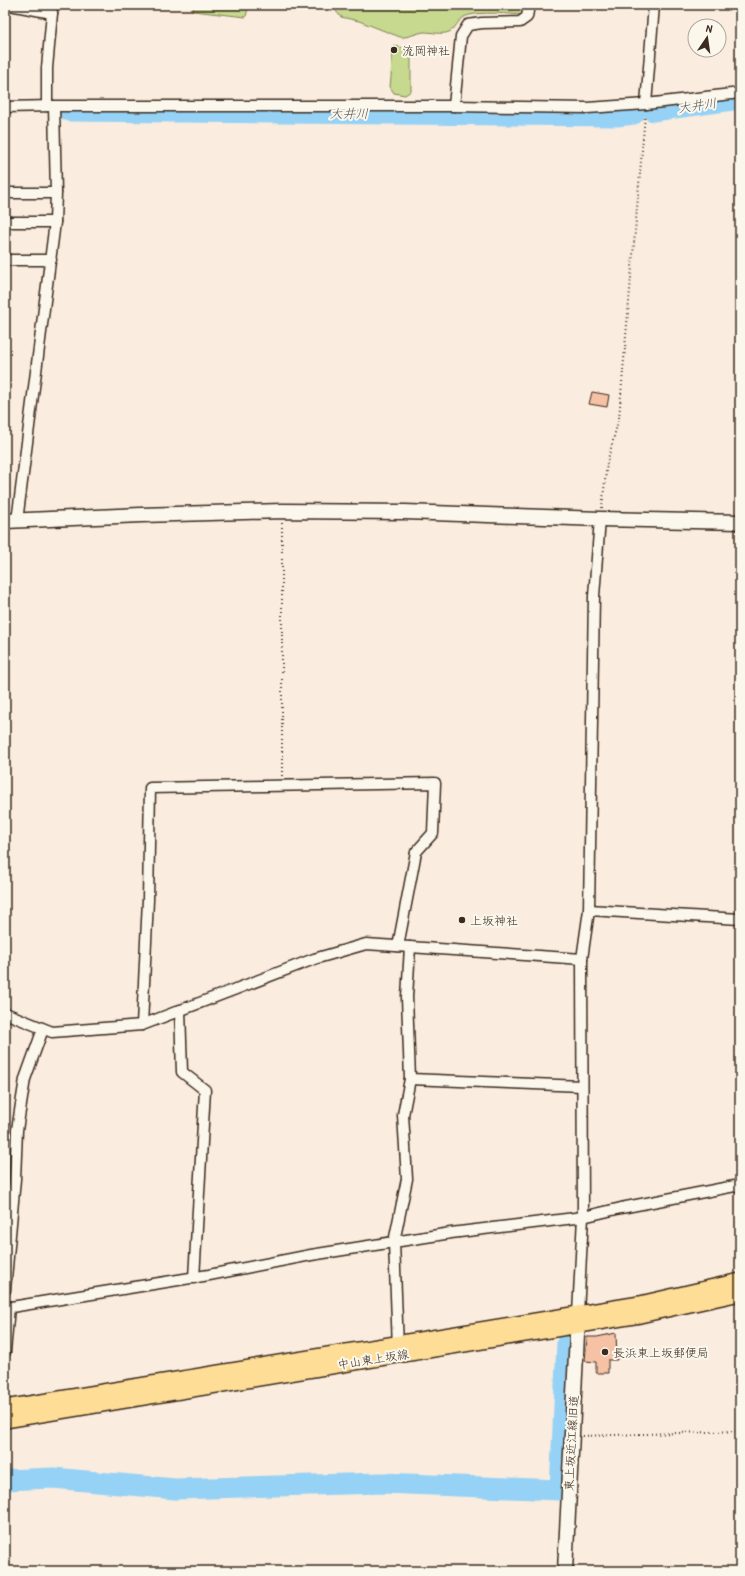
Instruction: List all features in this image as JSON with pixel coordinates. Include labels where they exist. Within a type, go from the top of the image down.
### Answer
[{"type":"main road","name":"中山東上坂線","points":[[5,1408],[398,1349],[578,1320],[740,1281]]},
{"type":"main road","name":"中山東上坂線","points":[[578,1320],[640,1316],[740,1293]]},
{"type":"main road","name":"中山東上坂線","points":[[5,1420],[398,1349]]},
{"type":"street","points":[[10,5],[51,9],[47,68],[51,106],[56,193],[56,222],[51,260],[11,521],[141,515],[282,511],[405,512],[740,522]]},
{"type":"street","points":[[454,106],[461,36],[468,25],[520,22],[527,17],[529,5]]},
{"type":"street","points":[[646,104],[654,5]]},
{"type":"street","points":[[5,107],[454,106],[587,108],[646,104],[740,93]]},
{"type":"street","points":[[5,194],[56,193]]},
{"type":"street","points":[[5,222],[56,222]]},
{"type":"street","points":[[5,260],[51,260]]},
{"type":"street","points":[[578,1320],[583,1217],[582,959],[589,910],[594,596],[600,519]]},
{"type":"street","points":[[142,1025],[148,900],[150,788],[435,783],[433,833],[416,852],[398,946]]},
{"type":"street","points":[[589,910],[740,918]]},
{"type":"street","points":[[5,1013],[52,1032],[142,1025],[314,960],[366,944],[582,959]]},
{"type":"street","points":[[398,1349],[394,1242],[407,1178],[402,1115],[410,1079],[407,997],[410,947]]},
{"type":"street","points":[[180,1010],[182,1072],[205,1090],[194,1278]]},
{"type":"street","points":[[5,1290],[18,1130],[25,1079],[43,1029]]},
{"type":"street","points":[[410,1079],[582,1086]]},
{"type":"street","points":[[5,1352],[7,1308],[194,1278],[311,1255],[451,1234],[583,1217],[621,1208],[740,1185]]},
{"type":"street","name":"東上坂近江線旧道","points":[[565,1571],[578,1320]]},
{"type":"path","points":[[600,519],[607,463],[619,418],[646,104]]},
{"type":"path","points":[[282,511],[282,786]]},
{"type":"path","points":[[572,1437],[740,1431]]},
{"type":"green space","points":[[194,5],[252,5],[248,7],[246,17],[193,11]]},
{"type":"green space","points":[[334,5],[531,5],[525,15],[495,13],[472,14],[463,18],[453,29],[446,33],[424,32],[400,37],[359,21],[341,17],[335,10]]},
{"type":"green space","points":[[394,45],[406,49],[411,56],[411,91],[405,95],[394,93],[390,87]]},
{"type":"building","points":[[592,392],[609,395],[607,407],[589,404]]},
{"type":"building","points":[[616,1333],[617,1360],[608,1360],[608,1373],[596,1373],[596,1362],[585,1361],[587,1337],[597,1337]]},
{"type":"waterway","name":"大井川","points":[[653,111],[740,99]]},
{"type":"waterway","name":"大井川","points":[[69,111],[617,116],[634,114]]},
{"type":"waterway","points":[[5,1480],[53,1478],[175,1489],[382,1483],[560,1490],[567,1343]]},
{"type":"place","name":"流岡神社","points":[[394,50]]},
{"type":"place","name":"上坂神社","points":[[462,920]]},
{"type":"place","name":"長浜東上坂郵便局","points":[[605,1352]]}]
